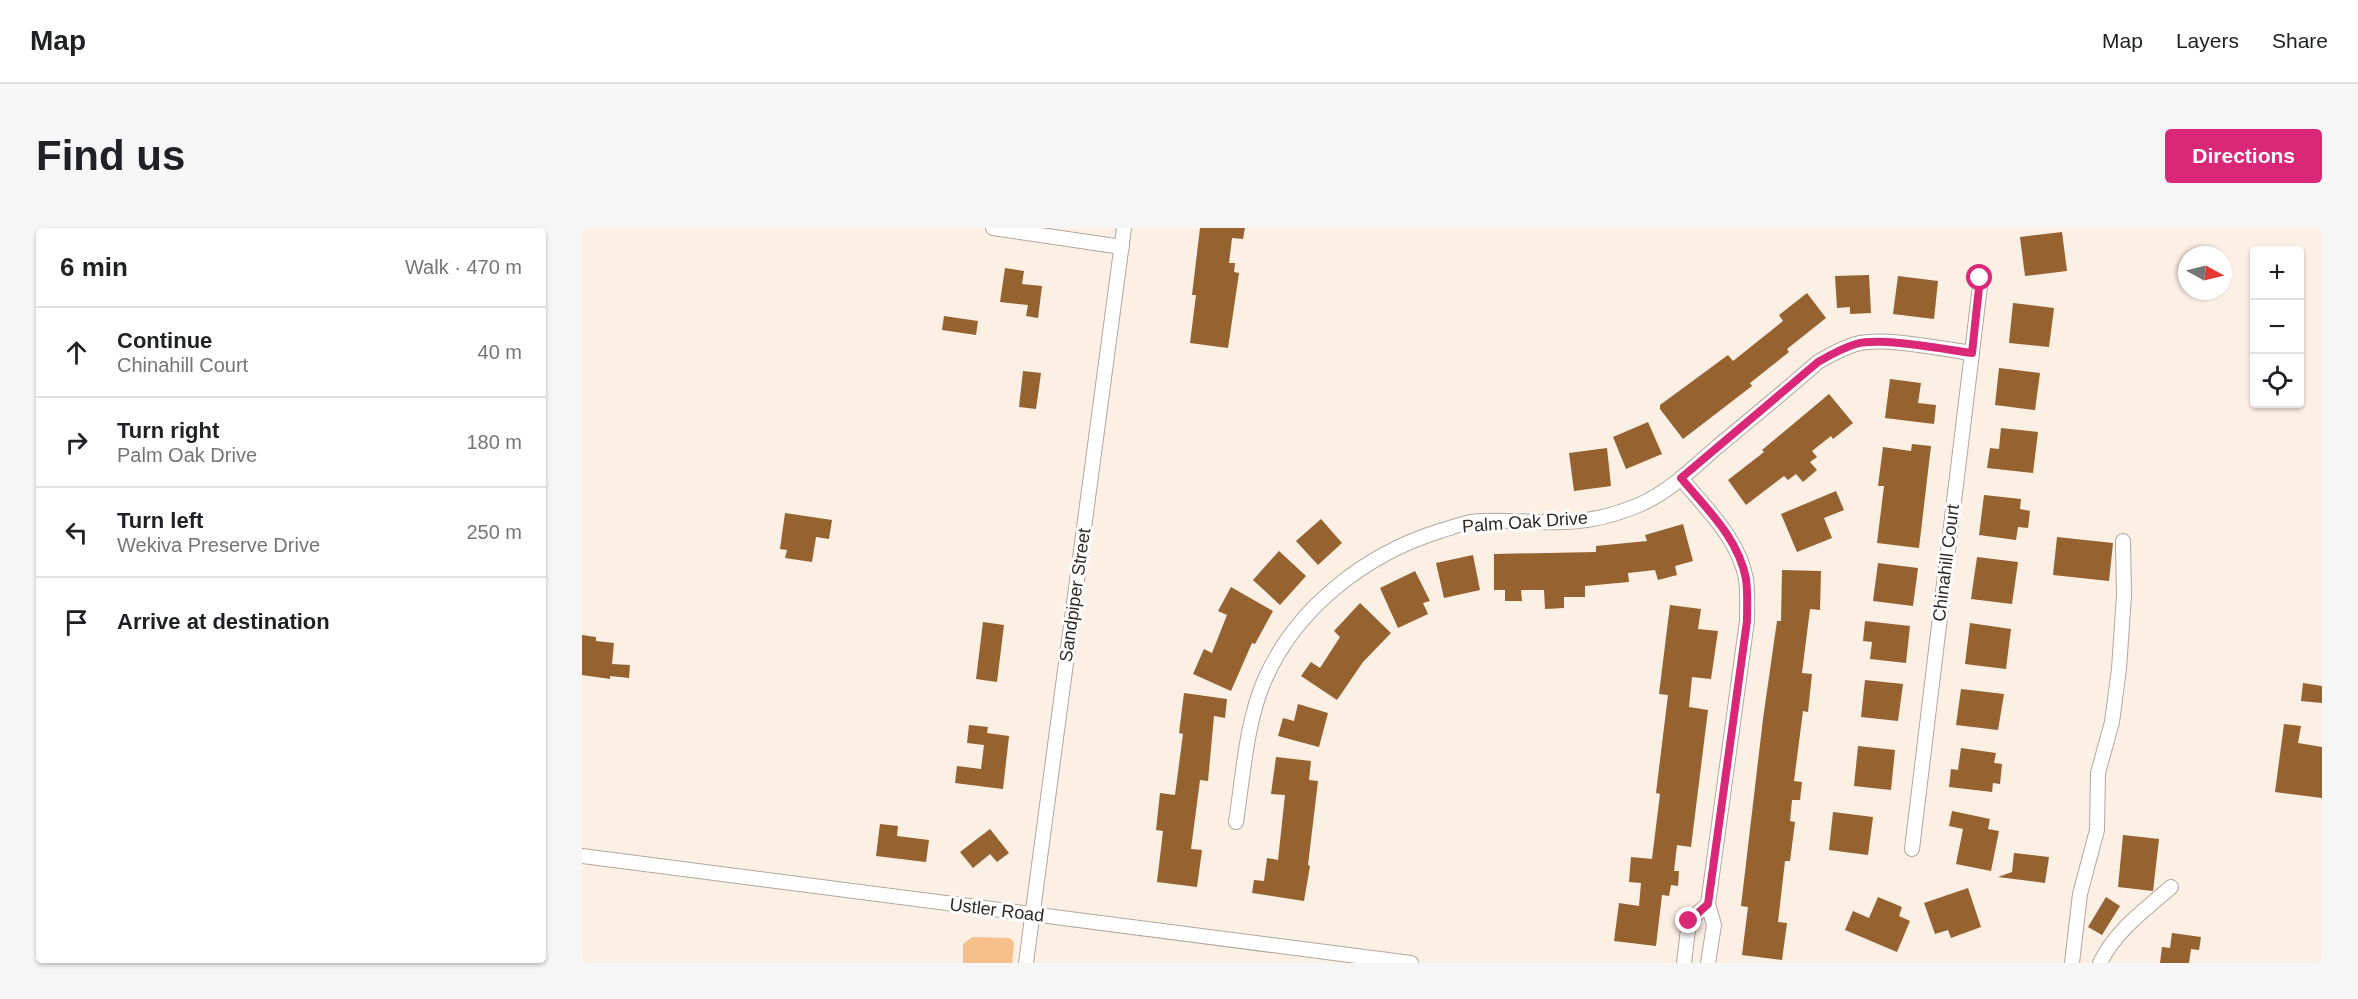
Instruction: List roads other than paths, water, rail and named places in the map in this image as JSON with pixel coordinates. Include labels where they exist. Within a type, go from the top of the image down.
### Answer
[{"type":"street","points":[[993,228],[1122,247]]},
{"type":"street","name":"Sandpiper Street","points":[[1026,963],[1124,228]]},
{"type":"street","name":"Chinahill Court","points":[[1912,849],[1980,278]]},
{"type":"street","name":"Palm Oak Drive","points":[[1236,822],[1250,730],[1264,681],[1284,644],[1317,605],[1354,572],[1389,551],[1424,536],[1469,522],[1515,519],[1565,522],[1601,517],[1642,503],[1681,478],[1818,362],[1838,350],[1858,343],[1878,341],[1972,353]]},
{"type":"street","points":[[1681,478],[1722,528],[1738,553],[1746,580],[1747,621],[1708,904],[1714,925],[1709,957],[1686,947]]},
{"type":"street","points":[[2072,963],[2080,894],[2097,830],[2098,773],[2112,722],[2119,669],[2124,595],[2123,541]]},
{"type":"street","name":"Ustler Road","points":[[582,856],[1411,963]]},
{"type":"street","points":[[2100,963],[2121,931],[2171,887]]},
{"type":"street","points":[[1684,963],[1689,921],[1708,904]]}]
